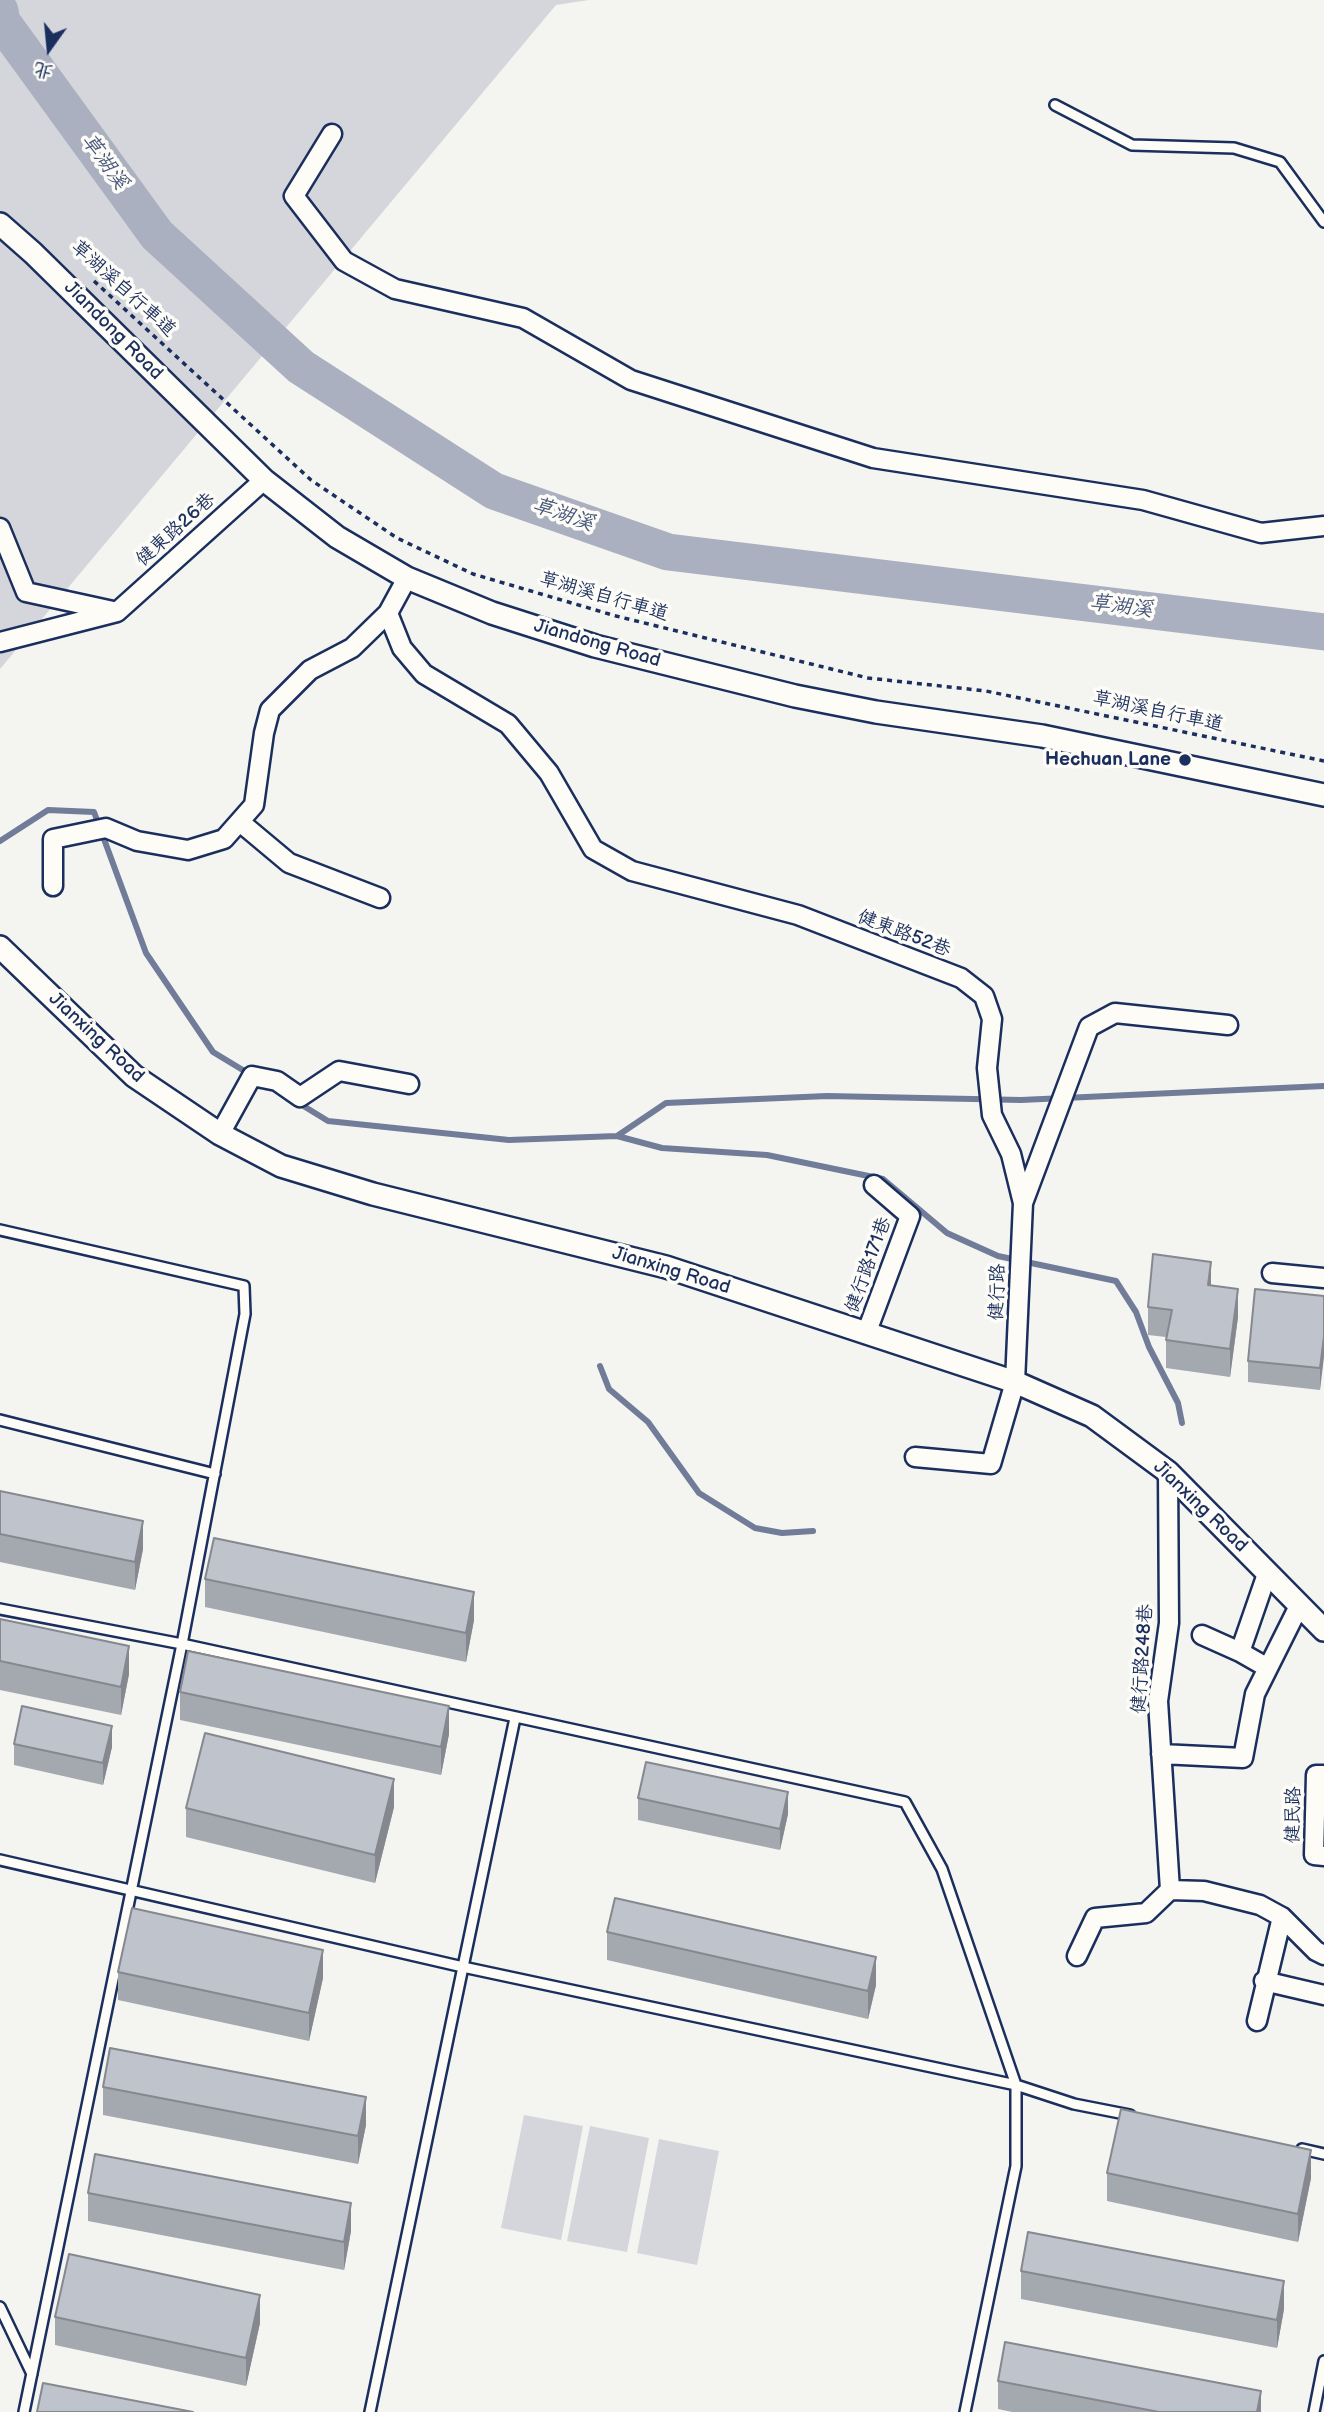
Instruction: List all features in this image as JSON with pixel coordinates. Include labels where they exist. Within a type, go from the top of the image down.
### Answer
[{"type":"street","points":[[332,134],[293,196],[344,261],[395,289],[523,318],[631,380],[873,458],[1143,500],[1261,533],[1324,526]]},
{"type":"street","name":"Jiandong Road","points":[[0,224],[33,253],[264,480],[337,537],[407,578],[492,613],[595,646],[795,696],[876,712],[1042,736],[1324,795]]},
{"type":"street","name":"健東路26巷","points":[[0,642],[117,612],[264,480]]},
{"type":"street","points":[[0,528],[26,592],[117,612]]},
{"type":"street","points":[[53,886],[53,839],[106,828],[138,841],[188,850],[224,839],[254,806],[264,733],[270,710],[310,670],[352,648],[388,613],[407,578]]},
{"type":"street","name":"健東路52巷","points":[[388,613],[402,648],[424,674],[508,724],[549,773],[593,849],[632,871],[798,915],[961,978],[984,996],[992,1019],[987,1068],[992,1115],[1011,1154],[1023,1203]]},
{"type":"street","points":[[240,822],[289,863],[380,898]]},
{"type":"street","name":"Jianxing Road","points":[[0,947],[134,1076],[220,1134],[281,1166],[323,1180],[666,1266],[1015,1382],[1092,1416],[1168,1472],[1324,1630]]},
{"type":"street","points":[[1023,1203],[1089,1027],[1115,1013],[1228,1025]]},
{"type":"street","points":[[220,1134],[252,1076],[278,1081],[300,1097],[339,1071],[409,1084]]},
{"type":"street","name":"健行路171巷","points":[[866,1334],[910,1216],[874,1185]]},
{"type":"street","name":"健行路","points":[[915,1457],[991,1464],[1015,1382],[1023,1203]]},
{"type":"street","points":[[1272,1273],[1324,1278]]},
{"type":"street","name":"健行路248巷","points":[[1168,1472],[1169,1623],[1158,1701],[1170,1890]]},
{"type":"street","points":[[1241,1651],[1266,1574]]},
{"type":"street","points":[[1161,1754],[1243,1758],[1255,1694],[1299,1606]]},
{"type":"street","points":[[1202,1634],[1241,1651],[1268,1668]]},
{"type":"street","name":"健民路","points":[[1324,1774],[1316,1775],[1314,1856],[1324,1856]]},
{"type":"street","points":[[1077,1956],[1095,1919],[1146,1913],[1170,1890],[1204,1891],[1260,1905],[1282,1917],[1316,1951],[1324,1955]]},
{"type":"street","points":[[1257,2021],[1264,1981],[1282,1917]]},
{"type":"street","points":[[1264,1981],[1324,1995]]},
{"type":"lane","points":[[1055,105],[1132,145],[1234,148],[1280,162],[1324,222]]},
{"type":"lane","points":[[0,1230],[244,1286],[245,1314],[183,1644],[24,2412]]},
{"type":"lane","points":[[0,1420],[215,1474]]},
{"type":"lane","points":[[0,1609],[183,1644],[905,1802],[942,1869],[1016,2085],[1016,2166],[965,2412]]},
{"type":"lane","points":[[370,2412],[516,1718]]},
{"type":"lane","points":[[0,1860],[463,1966],[1016,2085],[1074,2104],[1140,2117]]},
{"type":"lane","points":[[1284,2146],[1324,2154]]},
{"type":"lane","points":[[0,2307],[32,2374]]},
{"type":"lane","points":[[1314,2412],[1324,2361]]},
{"type":"path","name":"草湖溪自行車道","points":[[91,278],[311,480],[397,538],[473,574],[629,620],[868,678],[986,691],[1324,761]]},
{"type":"shaded area","points":[[0,0],[589,0],[556,5],[0,669]]},
{"type":"shaded area","points":[[524,2115],[583,2126],[561,2240],[501,2228]]},
{"type":"shaded area","points":[[590,2126],[649,2138],[627,2252],[567,2241]]},
{"type":"shaded area","points":[[659,2139],[719,2151],[697,2265],[637,2253]]},
{"type":"building","points":[[1153,1254],[1211,1262],[1208,1285],[1238,1289],[1230,1349],[1166,1340],[1172,1310],[1148,1307]]},
{"type":"building","points":[[1255,1289],[1324,1296],[1324,1336],[1320,1368],[1248,1361]]},
{"type":"building","points":[[0,1491],[143,1521],[135,1562],[0,1534]]},
{"type":"building","points":[[214,1538],[474,1592],[466,1633],[205,1579]]},
{"type":"building","points":[[0,1619],[129,1646],[121,1687],[0,1661]]},
{"type":"building","points":[[188,1651],[449,1706],[441,1747],[180,1692]]},
{"type":"building","points":[[22,1706],[112,1726],[103,1763],[14,1744]]},
{"type":"building","points":[[205,1733],[394,1779],[375,1855],[186,1808]]},
{"type":"building","points":[[646,1762],[788,1792],[780,1829],[638,1798]]},
{"type":"building","points":[[615,1898],[876,1957],[868,1991],[607,1932]]},
{"type":"building","points":[[132,1908],[323,1950],[309,2013],[118,1972]]},
{"type":"building","points":[[110,2048],[366,2097],[358,2136],[103,2087]]},
{"type":"building","points":[[1121,2109],[1311,2150],[1298,2214],[1107,2173]]},
{"type":"building","points":[[95,2154],[351,2203],[344,2242],[88,2193]]},
{"type":"building","points":[[1028,2232],[1284,2281],[1277,2320],[1021,2271]]},
{"type":"building","points":[[69,2254],[260,2295],[246,2358],[55,2317]]},
{"type":"building","points":[[1005,2342],[1261,2391],[1257,2412],[1159,2412],[998,2381]]},
{"type":"building","points":[[43,2383],[193,2412],[37,2412]]},
{"type":"waterway","name":"草湖溪","points":[[0,11],[2,22],[157,235],[301,367],[494,491],[668,552],[1324,632]]},
{"type":"waterway","points":[[0,841],[48,810],[94,812],[146,953],[213,1052],[251,1075]]},
{"type":"waterway","points":[[297,1102],[328,1121],[509,1140],[617,1136],[666,1103],[827,1096],[1021,1100],[1324,1086]]},
{"type":"waterway","points":[[617,1136],[662,1148],[767,1155],[883,1179],[947,1233],[998,1256],[1116,1281],[1136,1312],[1149,1347],[1178,1403],[1182,1423]]},
{"type":"waterway","points":[[600,1366],[609,1389],[648,1422],[699,1493],[755,1528],[782,1533],[813,1531]]},
{"type":"place","name":"Hechuan Lane","points":[[1185,760]]}]
